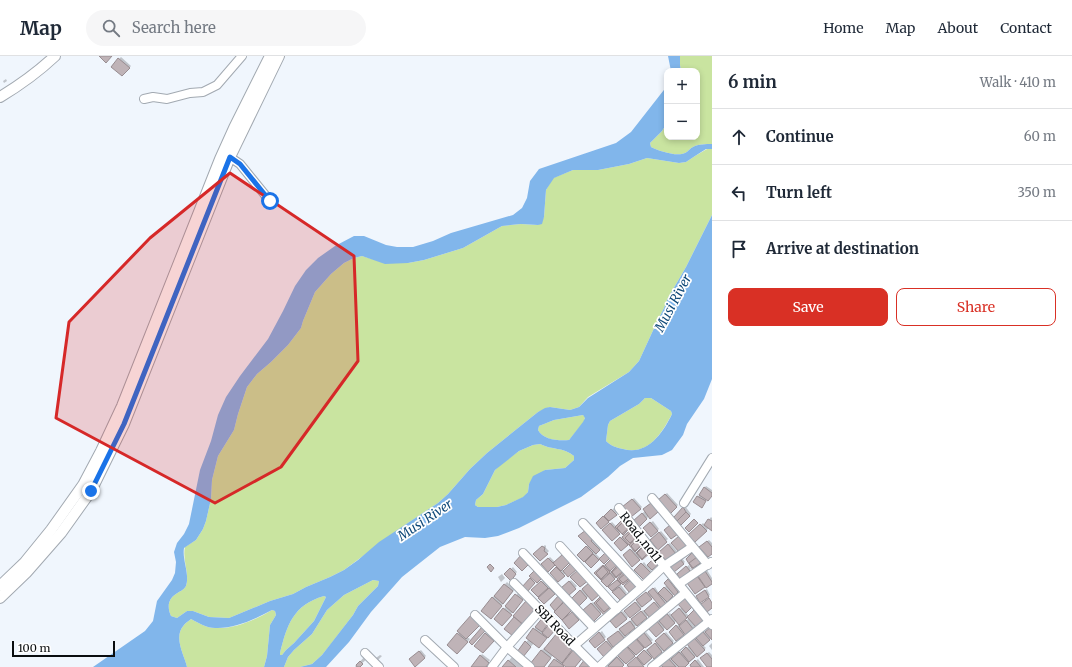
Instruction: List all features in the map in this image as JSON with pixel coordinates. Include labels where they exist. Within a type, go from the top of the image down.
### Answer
[{"type":"street","points":[[0,97],[33,75],[55,56]]},
{"type":"street","points":[[144,99],[167,99],[190,93],[203,92],[217,85],[242,56]]},
{"type":"street","points":[[0,598],[26,573],[61,533],[91,491],[124,424],[227,155],[234,128],[270,56]]},
{"type":"street","points":[[0,586],[25,562],[51,530],[83,485],[101,451],[122,406],[227,155],[278,56]]},
{"type":"street","points":[[227,155],[240,164],[270,201]]},
{"type":"street","points":[[684,502],[712,458]]},
{"type":"street","points":[[652,498],[692,547],[710,563],[678,584]]},
{"type":"street","name":"Road,.no11","points":[[619,508],[685,593],[711,622]]},
{"type":"street","points":[[583,523],[642,587]]},
{"type":"street","points":[[560,546],[616,609]]},
{"type":"street","points":[[574,646],[664,566],[692,547]]},
{"type":"street","points":[[523,553],[594,628]]},
{"type":"street","name":"SBI Road","points":[[514,583],[541,609],[574,646],[597,667]]},
{"type":"street","points":[[597,667],[685,593]]},
{"type":"street","points":[[492,667],[507,647],[541,609]]},
{"type":"street","points":[[475,614],[507,647],[530,667]]},
{"type":"street","points":[[652,667],[711,622]]},
{"type":"street","points":[[425,640],[454,667]]},
{"type":"street","points":[[365,653],[379,667]]},
{"type":"highlighted area","points":[[230,173],[354,256],[358,361],[281,467],[215,503],[56,418],[69,322],[150,238]]},
{"type":"green space","points":[[680,56],[712,56],[712,144],[697,145],[685,153],[677,154],[654,149],[651,147],[650,143],[664,128],[664,140],[700,140],[700,68],[680,68]]},
{"type":"green space","points":[[707,149],[712,149],[712,215],[686,267],[668,298],[639,361],[629,372],[588,397],[579,407],[570,410],[550,407],[538,412],[487,453],[438,503],[405,525],[344,570],[293,594],[270,601],[229,618],[209,617],[193,611],[187,611],[177,618],[171,616],[169,606],[171,598],[186,586],[187,572],[184,557],[185,547],[196,540],[203,529],[211,499],[212,480],[218,456],[234,430],[247,387],[257,374],[288,345],[301,328],[315,292],[331,274],[344,263],[362,256],[372,259],[408,263],[424,260],[463,248],[502,226],[521,224],[538,225],[544,217],[546,190],[553,178],[573,170],[598,170],[629,164],[647,158],[679,163],[686,162]]},
{"type":"green space","points":[[645,398],[651,398],[671,411],[672,414],[659,435],[647,446],[640,449],[621,449],[608,443],[606,441],[610,421],[639,404]]},
{"type":"green space","points":[[583,415],[585,417],[584,422],[569,440],[547,438],[538,430],[539,426],[554,420]]},
{"type":"green space","points":[[540,444],[566,451],[574,456],[574,460],[565,468],[545,470],[529,484],[528,492],[524,497],[506,505],[497,507],[478,507],[475,505],[476,500],[483,494],[495,470],[501,464],[519,451],[533,445]]},
{"type":"green space","points":[[373,580],[379,581],[378,586],[358,606],[353,615],[322,655],[312,664],[300,667],[284,667],[288,657],[312,634],[327,610],[344,595]]},
{"type":"green space","points":[[324,596],[326,597],[314,621],[282,655],[280,655],[285,634],[293,617],[305,605]]},
{"type":"green space","points":[[272,610],[275,611],[276,615],[270,625],[267,656],[264,667],[187,667],[180,646],[179,635],[185,624],[191,619],[209,627],[222,628],[245,623]]},
{"type":"water","points":[[668,56],[680,56],[680,68],[670,68]]},
{"type":"water","name":"Musi River","points":[[664,90],[664,128],[650,143],[651,147],[673,154],[685,153],[695,146],[700,145],[712,144],[712,149],[706,149],[686,162],[679,163],[647,158],[629,164],[598,170],[573,170],[554,178],[546,190],[542,224],[502,226],[463,248],[424,260],[408,263],[385,264],[362,256],[344,263],[331,274],[315,292],[301,328],[288,345],[257,374],[247,387],[234,430],[218,456],[212,480],[211,499],[203,529],[196,540],[184,548],[187,577],[186,586],[171,598],[169,604],[170,613],[171,616],[177,618],[187,611],[193,611],[209,617],[229,618],[270,601],[293,594],[344,570],[379,542],[438,503],[487,453],[538,412],[550,407],[570,410],[579,407],[588,398],[629,372],[639,361],[668,298],[686,267],[712,215],[712,379],[704,399],[687,424],[683,435],[672,450],[662,455],[633,458],[620,466],[581,497],[519,528],[498,536],[485,538],[465,537],[440,547],[402,577],[371,612],[349,642],[326,667],[300,667],[312,664],[322,655],[353,615],[358,606],[378,586],[379,581],[373,580],[344,595],[327,610],[312,634],[288,657],[284,667],[264,667],[267,656],[270,625],[276,615],[275,611],[272,610],[245,623],[222,628],[209,627],[191,619],[185,624],[179,635],[180,646],[187,667],[93,667],[145,631],[153,621],[157,601],[172,580],[175,573],[176,562],[174,552],[177,543],[189,524],[200,470],[211,441],[218,415],[226,397],[268,339],[295,286],[306,270],[318,258],[335,246],[354,236],[364,236],[386,245],[413,247],[433,241],[451,233],[513,215],[522,208],[527,198],[530,181],[539,169],[616,143],[631,132]],"holes":[[[645,398],[651,398],[671,411],[672,414],[659,435],[647,446],[640,449],[621,449],[608,443],[606,441],[610,421],[639,404]],[[583,415],[585,418],[583,422],[569,440],[547,438],[538,430],[539,426],[554,420]],[[540,444],[566,451],[574,456],[574,460],[565,468],[545,470],[533,476],[529,484],[528,492],[523,497],[506,505],[497,507],[478,507],[475,505],[476,500],[483,494],[495,470],[519,451],[533,445]],[[324,596],[326,597],[314,621],[294,643],[282,655],[280,655],[285,634],[293,617],[305,605]]]},
{"type":"building","points":[[99,56],[112,56],[106,63]]},
{"type":"building","points":[[118,58],[130,68],[122,76],[111,67]]},
{"type":"building","points":[[704,487],[712,493],[712,496],[708,501],[699,495]]},
{"type":"building","points":[[665,494],[677,507],[670,514],[658,500]]},
{"type":"building","points":[[697,496],[706,501],[702,508],[693,502]]},
{"type":"building","points":[[632,499],[641,509],[631,517],[622,507]]},
{"type":"building","points":[[651,503],[658,512],[650,519],[643,509]]},
{"type":"building","points":[[683,507],[686,512],[677,521],[674,517]]},
{"type":"building","points":[[611,509],[617,515],[609,521],[604,516]]},
{"type":"building","points":[[686,512],[690,516],[681,525],[677,521]]},
{"type":"building","points":[[642,513],[647,519],[639,527],[633,521]]},
{"type":"building","points":[[603,516],[609,522],[601,529],[596,523]]},
{"type":"building","points":[[694,519],[698,523],[689,532],[685,528]]},
{"type":"building","points":[[708,519],[712,521],[712,531],[704,525]]},
{"type":"building","points":[[622,520],[630,528],[623,535],[615,527]]},
{"type":"building","points":[[623,522],[629,528],[622,534],[617,528]]},
{"type":"building","points":[[650,522],[658,531],[651,537],[643,528]]},
{"type":"building","points":[[610,523],[620,534],[612,541],[602,530]]},
{"type":"building","points":[[700,524],[707,531],[695,542],[688,535]]},
{"type":"building","points":[[670,525],[678,534],[671,539],[664,530]]},
{"type":"building","points":[[632,529],[638,536],[629,545],[622,537]]},
{"type":"building","points":[[586,530],[593,538],[591,541],[600,550],[596,554],[578,536]]},
{"type":"building","points":[[632,531],[637,537],[630,543],[625,538]]},
{"type":"building","points":[[659,532],[667,542],[658,550],[650,540]]},
{"type":"building","points":[[680,535],[688,545],[680,553],[671,543]]},
{"type":"building","points":[[620,537],[628,545],[621,551],[614,543]]},
{"type":"building","points":[[638,537],[643,544],[635,552],[629,545]]},
{"type":"building","points":[[638,539],[643,544],[635,551],[631,546]]},
{"type":"building","points":[[707,541],[712,547],[712,554],[708,557],[699,547]]},
{"type":"building","points":[[645,544],[651,552],[642,560],[636,553]]},
{"type":"building","points":[[668,544],[676,554],[666,561],[659,552]]},
{"type":"building","points":[[542,546],[545,548],[544,551],[548,554],[540,561],[533,554]]},
{"type":"building","points":[[586,546],[593,553],[584,562],[577,555]]},
{"type":"building","points":[[644,546],[649,552],[642,559],[637,553]]},
{"type":"building","points":[[630,549],[640,560],[632,567],[623,555]]},
{"type":"building","points":[[607,551],[612,556],[604,564],[599,559]]},
{"type":"building","points":[[693,552],[703,562],[693,570],[686,559]]},
{"type":"building","points":[[522,554],[530,563],[522,571],[514,563]]},
{"type":"building","points":[[563,554],[570,562],[561,571],[553,563]]},
{"type":"building","points":[[593,554],[599,560],[591,568],[585,562]]},
{"type":"building","points":[[613,557],[619,563],[610,571],[605,565]]},
{"type":"building","points":[[697,557],[702,562],[693,568],[689,563]]},
{"type":"building","points":[[548,558],[555,565],[548,572],[541,564]]},
{"type":"building","points":[[654,558],[659,564],[652,570],[647,565]]},
{"type":"building","points":[[680,559],[684,564],[674,572],[670,567]]},
{"type":"building","points":[[571,563],[577,569],[568,577],[563,571]]},
{"type":"building","points":[[641,563],[653,575],[646,582],[634,570]]},
{"type":"building","points":[[490,564],[494,568],[491,572],[487,567]]},
{"type":"building","points":[[619,564],[625,571],[616,578],[611,572]]},
{"type":"building","points":[[603,565],[610,572],[601,580],[594,573]]},
{"type":"building","points":[[603,566],[608,572],[601,579],[596,573]]},
{"type":"building","points":[[619,566],[623,571],[616,577],[612,572]]},
{"type":"building","points":[[686,566],[690,571],[680,579],[677,574]]},
{"type":"building","points":[[556,567],[565,576],[558,582],[550,573]]},
{"type":"building","points":[[510,568],[516,574],[511,581],[504,574]]},
{"type":"building","points":[[579,569],[589,580],[580,587],[570,577]]},
{"type":"building","points":[[534,571],[542,578],[537,583],[529,576]]},
{"type":"building","points":[[626,571],[632,578],[623,585],[617,579]]},
{"type":"building","points":[[705,571],[712,582],[712,584],[706,588],[698,576]]},
{"type":"building","points":[[610,573],[615,579],[607,587],[601,581]]},
{"type":"building","points":[[626,573],[631,577],[623,583],[619,579]]},
{"type":"building","points":[[697,576],[705,587],[695,594],[687,583]]},
{"type":"building","points":[[530,578],[535,583],[527,592],[522,587]]},
{"type":"building","points":[[633,578],[638,585],[630,593],[624,586]]},
{"type":"building","points":[[668,579],[678,592],[675,596],[664,583]]},
{"type":"building","points":[[617,580],[621,584],[612,591],[608,587]]},
{"type":"building","points":[[541,581],[548,588],[538,597],[531,590]]},
{"type":"building","points":[[569,581],[576,589],[568,596],[561,588]]},
{"type":"building","points":[[590,582],[600,594],[592,601],[582,589]]},
{"type":"building","points":[[504,584],[513,591],[503,604],[494,596]]},
{"type":"building","points":[[619,587],[626,595],[620,600],[612,592]]},
{"type":"building","points":[[664,587],[673,596],[667,602],[658,593]]},
{"type":"building","points":[[549,588],[555,594],[544,604],[538,598]]},
{"type":"building","points":[[653,588],[666,604],[662,609],[648,592]]},
{"type":"building","points":[[580,590],[587,598],[579,606],[572,598]]},
{"type":"building","points":[[705,590],[709,597],[700,603],[696,596]]},
{"type":"building","points":[[646,592],[652,599],[642,607],[636,600]]},
{"type":"building","points":[[515,594],[523,600],[513,613],[505,606]]},
{"type":"building","points":[[559,595],[564,601],[555,611],[550,605]]},
{"type":"building","points":[[602,595],[612,607],[604,615],[594,603]]},
{"type":"building","points":[[685,596],[694,605],[686,613],[677,603]]},
{"type":"building","points":[[492,597],[502,606],[491,619],[481,611]]},
{"type":"building","points":[[601,598],[610,607],[604,612],[596,603]]},
{"type":"building","points":[[709,598],[712,603],[712,608],[707,612],[701,604]]},
{"type":"building","points":[[526,601],[537,610],[524,625],[513,616]]},
{"type":"building","points":[[564,602],[572,610],[562,620],[554,612]]},
{"type":"building","points":[[635,602],[641,609],[630,618],[624,611]]},
{"type":"building","points":[[654,602],[660,609],[650,618],[644,611]]},
{"type":"building","points":[[591,603],[601,614],[593,622],[583,610]]},
{"type":"building","points":[[503,608],[512,615],[502,626],[494,619]]},
{"type":"building","points":[[679,608],[687,618],[679,625],[671,615]]},
{"type":"building","points":[[695,609],[705,619],[696,627],[687,617]]},
{"type":"building","points":[[641,611],[647,618],[637,626],[631,619]]},
{"type":"building","points":[[572,612],[579,620],[569,629],[562,620]]},
{"type":"building","points":[[621,612],[627,619],[616,628],[610,621]]},
{"type":"building","points":[[472,614],[482,623],[466,639],[457,631]]},
{"type":"building","points":[[667,614],[675,623],[667,630],[659,621]]},
{"type":"building","points":[[544,616],[550,621],[542,632],[535,627]]},
{"type":"building","points":[[514,617],[522,624],[513,636],[504,629]]},
{"type":"building","points":[[656,620],[664,630],[656,637],[647,627]]},
{"type":"building","points":[[686,620],[694,630],[686,636],[679,626]]},
{"type":"building","points":[[630,621],[635,628],[625,636],[619,629]]},
{"type":"building","points":[[550,623],[557,628],[548,638],[542,633]]},
{"type":"building","points":[[676,625],[684,635],[676,641],[669,632]]},
{"type":"building","points":[[712,626],[712,640],[705,632]]},
{"type":"building","points":[[482,627],[485,631],[472,645],[469,642]]},
{"type":"building","points":[[533,628],[547,638],[539,648],[526,638]]},
{"type":"building","points":[[618,631],[625,639],[613,647],[607,639]]},
{"type":"building","points":[[599,632],[605,640],[595,648],[589,641]]},
{"type":"building","points":[[703,632],[710,640],[703,646],[696,638]]},
{"type":"building","points":[[457,633],[468,642],[457,654],[447,645]]},
{"type":"building","points":[[485,633],[494,641],[483,653],[474,646]]},
{"type":"building","points":[[557,633],[572,650],[562,663],[544,649]]},
{"type":"building","points":[[644,633],[652,643],[645,648],[637,639]]},
{"type":"building","points":[[664,633],[673,643],[664,651],[655,641]]},
{"type":"building","points":[[635,638],[644,648],[636,655],[627,646]]},
{"type":"building","points":[[694,638],[705,650],[697,657],[687,644]]},
{"type":"building","points":[[525,641],[531,647],[523,657],[517,652]]},
{"type":"building","points":[[606,641],[613,649],[604,657],[597,649]]},
{"type":"building","points":[[655,643],[662,652],[654,659],[647,650]]},
{"type":"building","points":[[626,646],[635,656],[626,664],[616,654]]},
{"type":"building","points":[[686,647],[695,657],[689,662],[681,652]]},
{"type":"building","points":[[574,649],[584,656],[575,667],[566,667],[562,664]]},
{"type":"building","points":[[541,650],[551,658],[544,667],[533,667],[530,664]]},
{"type":"building","points":[[644,650],[652,658],[644,665],[637,657]]},
{"type":"building","points":[[419,651],[425,658],[415,667],[409,659]]},
{"type":"building","points":[[679,652],[689,663],[685,667],[679,667],[671,659]]},
{"type":"building","points":[[707,653],[712,659],[712,667],[707,667],[700,658]]},
{"type":"building","points":[[480,655],[489,663],[486,667],[471,667]]},
{"type":"building","points":[[617,657],[624,665],[622,667],[608,667],[608,666]]},
{"type":"building","points":[[636,657],[644,667],[629,667],[627,665]]},
{"type":"building","points":[[668,658],[676,667],[663,667],[661,665]]},
{"type":"building","points":[[554,659],[564,666],[548,667]]},
{"type":"building","points":[[585,659],[595,667],[579,667]]},
{"type":"building","points":[[508,660],[516,667],[502,667]]},
{"type":"building","points":[[695,660],[701,667],[691,667],[690,665]]},
{"type":"building","points":[[360,661],[363,664],[360,667],[357,667],[356,665]]},
{"type":"route","points":[[91,491],[124,424],[230,157],[240,164],[270,201]]}]
